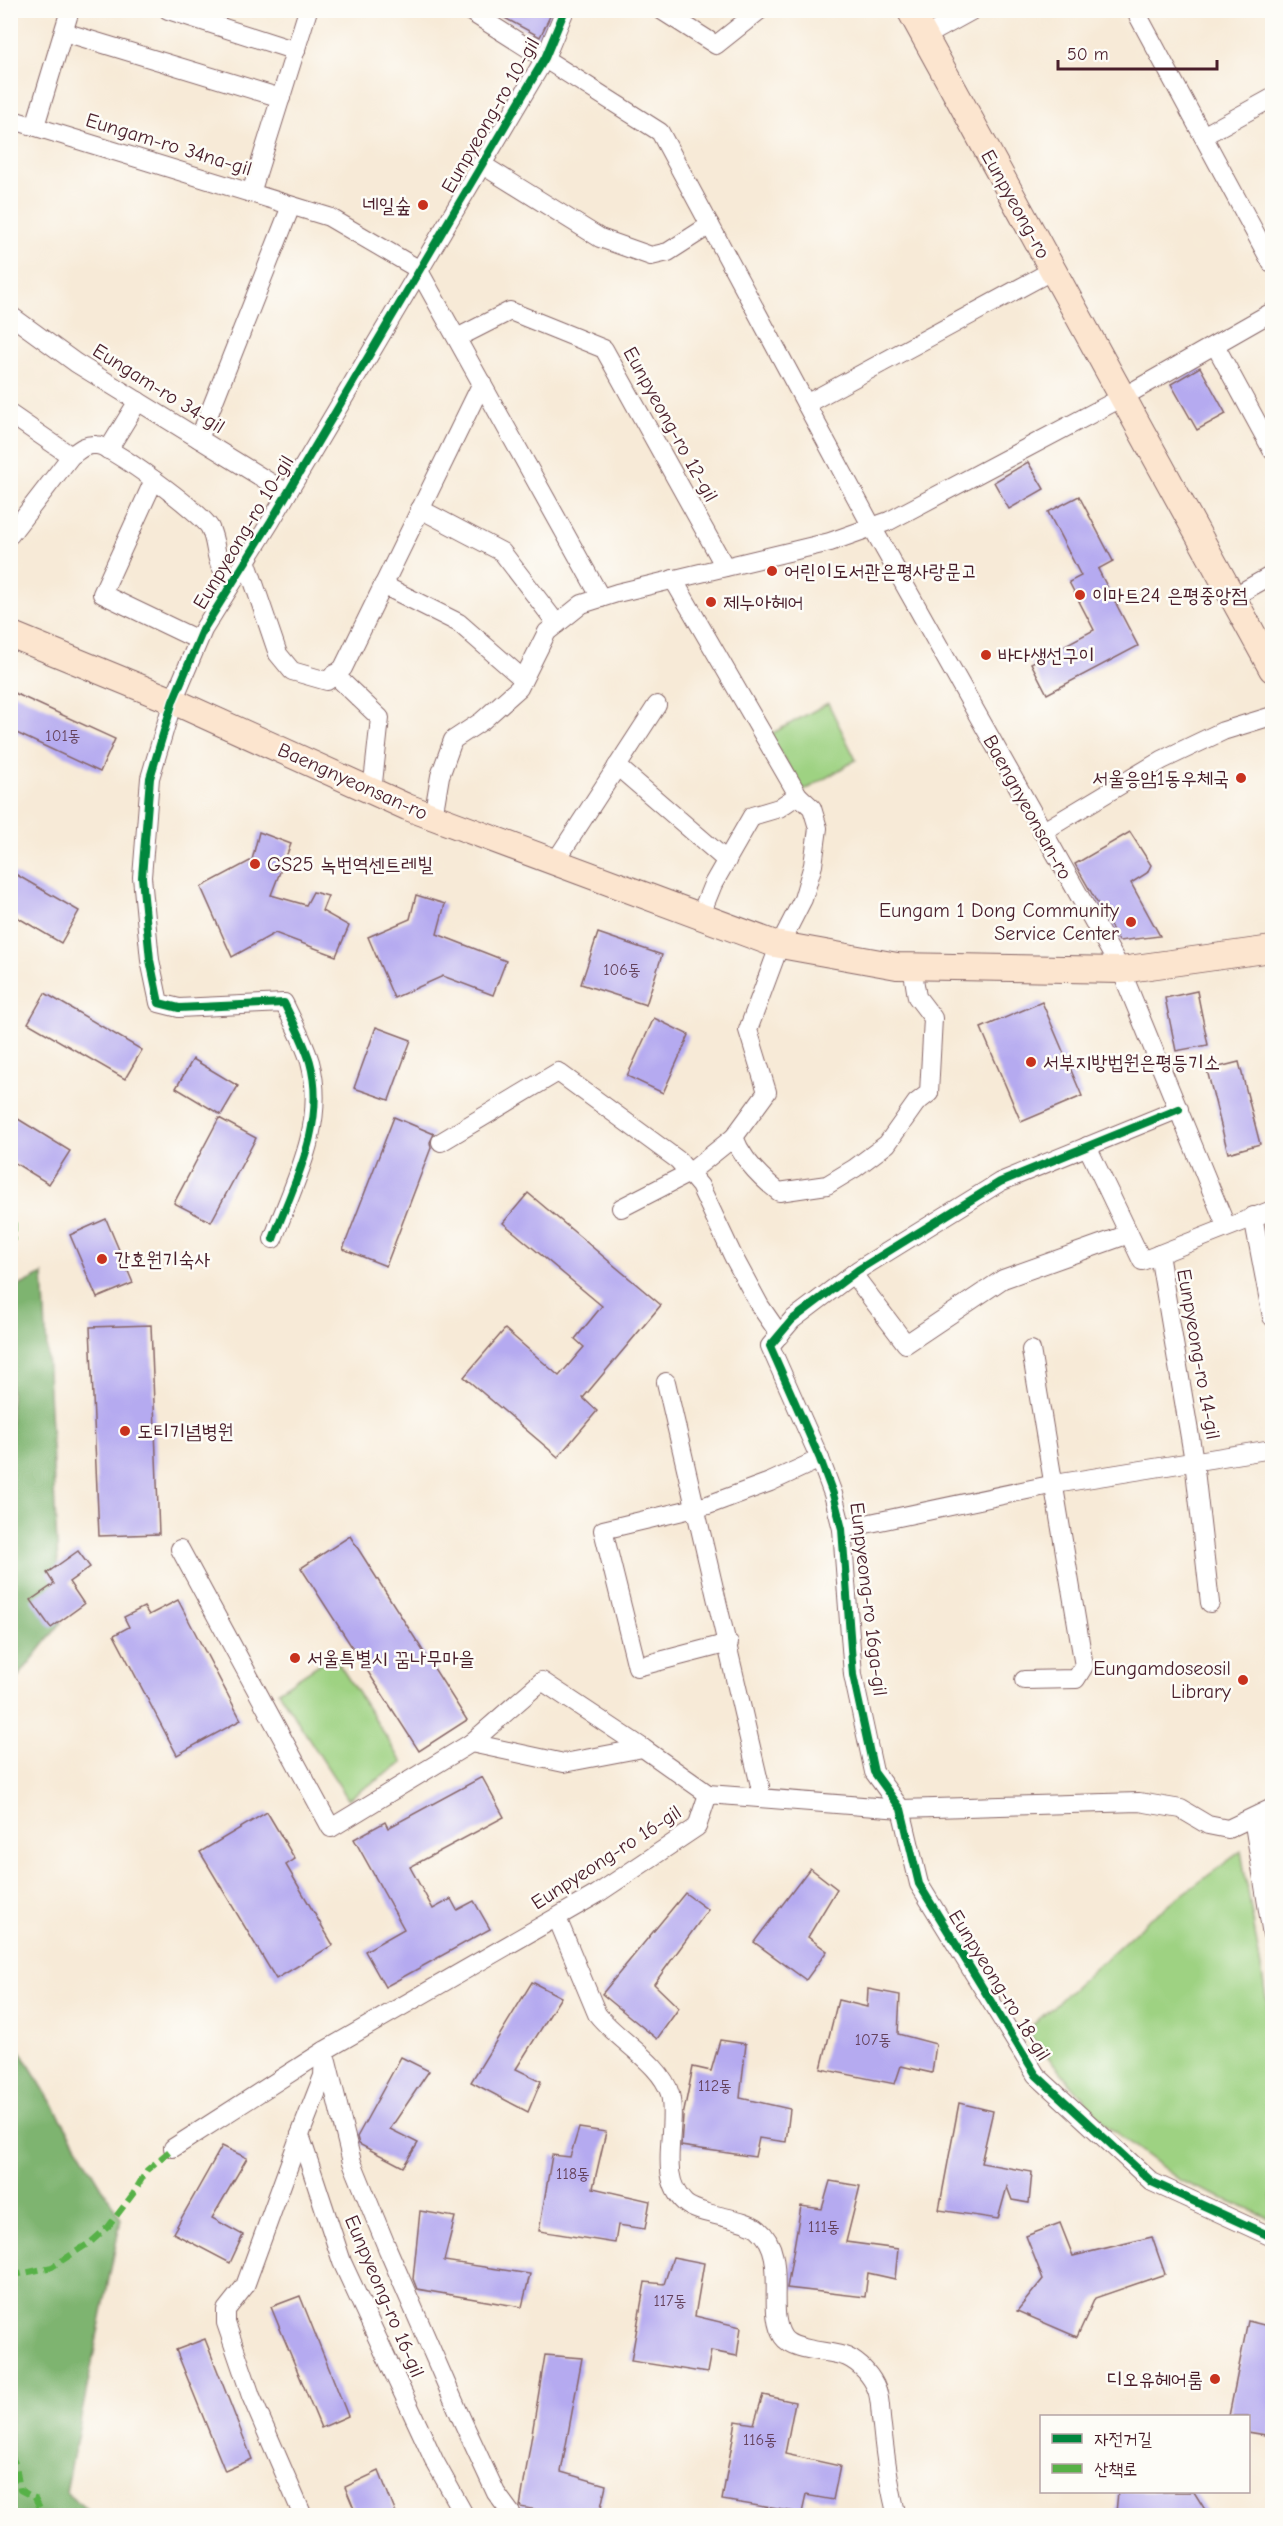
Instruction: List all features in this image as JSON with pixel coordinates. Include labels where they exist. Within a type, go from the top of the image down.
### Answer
[{"type":"main road","name":"Eunpyeong-ro","points":[[910,10],[1272,669]]},
{"type":"main road","name":"Baengnyeonsan-ro","points":[[10,634],[173,701],[372,792],[433,817],[780,944],[897,966],[1121,970],[1272,949]]},
{"type":"street","points":[[35,126],[70,10]]},
{"type":"street","points":[[168,10],[296,51]]},
{"type":"street","points":[[251,193],[308,10]]},
{"type":"street","points":[[468,10],[544,58]]},
{"type":"street","name":"Eunpyeong-ro 10-gil","points":[[273,1239],[308,1151],[315,1109],[310,1062],[284,1003],[179,1008],[159,1003],[150,960],[142,877],[150,778],[173,701],[198,640],[544,58],[565,10]]},
{"type":"street","points":[[661,10],[716,45],[760,10]]},
{"type":"street","points":[[924,37],[973,10]]},
{"type":"street","points":[[1135,10],[1272,264]]},
{"type":"street","points":[[64,32],[281,98]]},
{"type":"street","name":"Eunpyeong-ro 10-gil","points":[[544,58],[660,132],[806,404]]},
{"type":"street","points":[[1203,136],[1272,98]]},
{"type":"street","name":"Eungam-ro 34na-gil","points":[[10,119],[329,217],[418,269]]},
{"type":"street","name":"Eunpyeong-ro 10-gil","points":[[481,165],[600,238],[651,256],[668,252],[710,225]]},
{"type":"street","points":[[199,439],[291,206]]},
{"type":"street","points":[[418,269],[601,598]]},
{"type":"street","points":[[872,527],[806,404],[1053,270]]},
{"type":"street","name":"Eunpyeong-ro 12-gil","points":[[457,338],[510,311],[604,350],[725,567]]},
{"type":"street","points":[[433,817],[440,776],[453,740],[482,721],[519,688],[547,632],[582,604],[673,579],[830,542],[889,521],[1123,397],[1272,312]]},
{"type":"street","name":"Eungam-ro 34-gil","points":[[10,315],[76,363],[287,493]]},
{"type":"street","points":[[1215,345],[1272,450]]},
{"type":"street","points":[[372,792],[380,718],[334,674],[343,668],[482,383]]},
{"type":"street","points":[[10,535],[71,456],[84,446],[98,445],[108,450],[138,402]]},
{"type":"street","points":[[10,414],[71,456]]},
{"type":"street","name":"Eunpyeong-ro 10-gil","points":[[108,450],[154,480],[200,516],[210,527],[220,570],[234,580]]},
{"type":"street","name":"Eunpyeong-ro 10-gil","points":[[154,480],[102,594],[198,640]]},
{"type":"street","points":[[420,509],[502,552],[557,624]]},
{"type":"street","name":"Baengnyeonsan-ro","points":[[872,527],[1121,970],[1226,1226]]},
{"type":"street","name":"Eunpyeong-ro 10-gil","points":[[246,560],[278,654],[292,671],[327,681],[334,674]]},
{"type":"street","points":[[1233,597],[1272,576]]},
{"type":"street","points":[[621,1208],[689,1173],[734,1137],[767,1092],[748,1030],[780,944],[807,885],[813,865],[818,828],[812,808],[798,795],[673,579]]},
{"type":"street","points":[[383,585],[459,623],[523,679]]},
{"type":"street","points":[[555,862],[657,705]]},
{"type":"street","points":[[1042,832],[1162,760],[1223,731],[1272,716]]},
{"type":"street","points":[[617,766],[726,861]]},
{"type":"street","points":[[700,916],[726,861],[752,816],[780,808],[798,795]]},
{"type":"street","points":[[734,1137],[739,1150],[766,1182],[778,1192],[827,1185],[887,1144],[915,1103],[929,1093],[933,1018],[917,997],[912,966]]},
{"type":"street","points":[[441,1142],[558,1072],[678,1160],[700,1186],[733,1256],[760,1306],[780,1335],[792,1320],[853,1274],[915,1232],[1000,1182],[1179,1109]]},
{"type":"street","points":[[1087,1146],[1142,1261],[1226,1226],[1272,1210]]},
{"type":"street","points":[[1253,1216],[1272,1317]]},
{"type":"street","points":[[853,1274],[906,1344],[1003,1279],[1129,1234]]},
{"type":"street","name":"Eunpyeong-ro 14-gil","points":[[1159,1254],[1194,1461],[1209,1603]]},
{"type":"street","name":"Eunpyeong-ro 16ga-gil","points":[[780,1335],[770,1346],[820,1459],[842,1529],[852,1675],[874,1772],[901,1809]]},
{"type":"street","points":[[1024,1680],[1076,1680],[1084,1666],[1031,1350]]},
{"type":"street","points":[[666,1382],[729,1643],[760,1786],[760,1798]]},
{"type":"street","name":"Eunpyeong-ro 14-gil","points":[[842,1529],[1055,1484],[1272,1449]]},
{"type":"street","points":[[729,1643],[637,1667],[603,1530],[696,1508],[770,1482],[820,1459]]},
{"type":"street","points":[[180,1549],[331,1828],[471,1743],[542,1681],[708,1794],[901,1809],[1139,1802],[1181,1809],[1208,1825],[1228,1828],[1272,1808]]},
{"type":"street","points":[[471,1743],[564,1763],[643,1748]]},
{"type":"street","name":"Eunpyeong-ro 16-gil","points":[[173,2148],[324,2051],[597,1894],[697,1827],[708,1794]]},
{"type":"street","name":"Eunpyeong-ro 18-gil","points":[[901,1809],[919,1884],[1036,2074],[1152,2182],[1272,2237]]},
{"type":"street","points":[[1253,1818],[1272,1935]]},
{"type":"street","points":[[557,1918],[597,2014],[606,2027],[657,2071],[669,2092],[672,2113],[670,2172],[673,2184],[686,2205],[758,2228],[770,2246],[776,2266],[778,2324],[783,2338],[792,2344],[846,2357],[864,2369],[877,2390],[889,2488],[897,2516]]},
{"type":"street","points":[[303,2516],[251,2396],[226,2323],[226,2310],[244,2286],[323,2076],[324,2051]]},
{"type":"street","points":[[324,2051],[356,2173],[462,2421],[496,2493],[513,2516]]},
{"type":"street","name":"Eunpyeong-ro 16-gil","points":[[300,2135],[342,2262],[434,2460],[465,2516]]},
{"type":"green space","points":[[828,703],[856,760],[804,791],[769,735]]},
{"type":"green space","points":[[43,1274],[61,1623],[11,1686],[11,1290]]},
{"type":"green space","points":[[333,1655],[403,1763],[348,1799],[278,1691]]},
{"type":"green space","points":[[1241,1851],[1272,2032],[1272,2219],[1181,2181],[1107,2126],[1026,2031],[1147,1921]]},
{"type":"green space","points":[[10,2033],[121,2219],[66,2492],[93,2515],[11,2515]]},
{"type":"building","points":[[490,10],[553,10],[540,37]]},
{"type":"building","points":[[1200,367],[1226,414],[1197,430],[1171,384]]},
{"type":"building","points":[[1028,462],[1044,489],[1009,509],[994,482]]},
{"type":"building","points":[[1079,496],[1113,561],[1098,569],[1138,646],[1047,694],[1031,663],[1094,630],[1069,582],[1081,576],[1048,512]]},
{"type":"building","points":[[10,691],[115,739],[100,772],[10,730]]},
{"type":"building","points":[[259,832],[291,844],[271,895],[306,905],[313,892],[328,896],[322,911],[349,926],[336,956],[275,933],[232,957],[201,887],[252,860]]},
{"type":"building","points":[[1130,832],[1151,865],[1147,873],[1131,883],[1160,936],[1119,941],[1075,864]]},
{"type":"building","points":[[10,871],[79,911],[61,943],[10,913]]},
{"type":"building","points":[[416,895],[445,904],[437,934],[506,961],[493,995],[443,976],[394,998],[368,937],[410,919]]},
{"type":"building","points":[[598,933],[662,955],[646,1005],[581,984]]},
{"type":"building","points":[[1197,991],[1208,1045],[1176,1051],[1165,998]]},
{"type":"building","points":[[45,993],[142,1050],[125,1079],[28,1023]]},
{"type":"building","name":"서부지방법원은평등기소","points":[[1042,1002],[1082,1096],[1021,1122],[981,1028]]},
{"type":"building","points":[[654,1018],[689,1035],[663,1093],[627,1076]]},
{"type":"building","points":[[376,1027],[411,1040],[389,1100],[354,1088]]},
{"type":"building","points":[[193,1059],[238,1086],[221,1115],[176,1088]]},
{"type":"building","points":[[1239,1062],[1260,1144],[1228,1153],[1207,1070]]},
{"type":"building","points":[[10,1114],[70,1151],[49,1184],[10,1160]]},
{"type":"building","points":[[394,1117],[434,1134],[430,1142],[431,1148],[386,1266],[343,1249]]},
{"type":"building","points":[[219,1118],[256,1138],[211,1222],[174,1203]]},
{"type":"building","points":[[528,1193],[661,1305],[583,1398],[597,1411],[558,1457],[464,1377],[505,1329],[559,1376],[584,1347],[575,1339],[602,1306],[503,1223]]},
{"type":"building","name":"간호원기숙사","points":[[106,1219],[133,1283],[97,1298],[70,1235]]},
{"type":"building","name":"도티기념병원","points":[[151,1325],[159,1534],[99,1536],[90,1327]]},
{"type":"building","points":[[350,1536],[467,1720],[419,1751],[301,1568]]},
{"type":"building","points":[[78,1551],[90,1567],[69,1582],[84,1604],[51,1628],[31,1600],[54,1584],[47,1573]]},
{"type":"building","points":[[178,1600],[241,1720],[177,1755],[114,1635],[129,1627],[124,1617],[144,1607],[149,1615]]},
{"type":"building","points":[[482,1777],[504,1817],[410,1867],[433,1909],[451,1899],[457,1910],[474,1901],[490,1929],[385,1987],[365,1951],[404,1929],[354,1839],[385,1822],[388,1828]]},
{"type":"building","points":[[267,1812],[295,1859],[286,1865],[333,1945],[276,1979],[200,1852]]},
{"type":"building","points":[[810,1868],[837,1889],[808,1937],[827,1951],[806,1980],[754,1942]]},
{"type":"building","points":[[685,1893],[708,1910],[654,1984],[679,2008],[657,2039],[602,1994]]},
{"type":"building","points":[[532,1982],[561,1997],[516,2069],[541,2081],[528,2112],[471,2082]]},
{"type":"building","points":[[868,1989],[900,1995],[898,2034],[936,2044],[932,2073],[901,2066],[895,2084],[821,2069],[838,2000],[867,2007]]},
{"type":"building","points":[[720,2040],[746,2044],[740,2098],[790,2109],[786,2142],[759,2138],[755,2157],[681,2146],[683,2116],[693,2067],[711,2071]]},
{"type":"building","points":[[401,2057],[429,2071],[390,2129],[418,2143],[403,2167],[359,2144],[357,2137]]},
{"type":"building","points":[[959,2103],[993,2111],[981,2163],[1032,2172],[1029,2203],[1012,2200],[1007,2187],[998,2219],[939,2210]]},
{"type":"building","points":[[579,2128],[606,2132],[593,2188],[650,2201],[645,2229],[618,2225],[615,2243],[539,2231],[552,2155],[570,2157]]},
{"type":"building","points":[[222,2146],[247,2158],[212,2218],[243,2235],[230,2263],[173,2233]]},
{"type":"building","points":[[830,2181],[860,2186],[846,2242],[898,2249],[895,2279],[868,2273],[865,2297],[787,2288],[801,2206],[822,2209]]},
{"type":"building","points":[[420,2211],[455,2217],[444,2261],[530,2274],[522,2307],[417,2289],[413,2279]]},
{"type":"building","points":[[1060,2223],[1073,2256],[1152,2237],[1165,2274],[1095,2298],[1077,2337],[1017,2311],[1043,2279],[1026,2236]]},
{"type":"building","points":[[673,2257],[704,2263],[695,2316],[741,2327],[737,2356],[711,2351],[707,2373],[631,2361],[645,2282],[664,2284]]},
{"type":"building","points":[[300,2296],[348,2416],[321,2428],[271,2307]]},
{"type":"building","points":[[1248,2321],[1272,2327],[1272,2436],[1250,2432],[1250,2415],[1229,2415]]},
{"type":"building","points":[[205,2339],[252,2459],[225,2471],[176,2350]]},
{"type":"building","points":[[545,2355],[582,2358],[561,2472],[606,2485],[599,2516],[571,2516],[520,2507]]},
{"type":"building","points":[[763,2395],[795,2402],[785,2454],[840,2466],[833,2500],[806,2495],[802,2513],[722,2500],[736,2421],[754,2424]]},
{"type":"building","points":[[379,2471],[397,2516],[357,2516],[345,2487]]},
{"type":"building","points":[[1118,2493],[1195,2493],[1209,2516],[1164,2516],[1161,2512],[1116,2513]]},
{"type":"marked path","points":[[10,1222],[14,1224],[14,1239],[10,1245]]},
{"type":"marked path","points":[[10,2276],[52,2267],[91,2242],[108,2227],[133,2194],[147,2170],[173,2148]]},
{"type":"marked path","points":[[10,2453],[16,2465],[20,2490],[35,2498],[44,2516]]},
{"type":"cycle path","points":[[273,1239],[306,1153],[311,1130],[314,1085],[310,1062],[284,1003],[179,1008],[159,1003],[150,960],[142,877],[150,778],[173,701],[203,630],[271,521],[545,58],[565,10]]},
{"type":"cycle path","points":[[1179,1109],[1000,1182],[858,1270],[792,1320],[770,1346],[833,1494],[842,1529],[853,1675],[874,1772],[901,1809],[919,1884],[1036,2075],[1152,2182],[1272,2237]]},
{"type":"place","name":"네일숲","points":[[423,205]]},
{"type":"place","name":"어린이도서관은평사랑문고","points":[[772,571]]},
{"type":"place","name":"이마트24 은평중앙점","points":[[1080,595]]},
{"type":"place","name":"제누아헤어","points":[[711,602]]},
{"type":"place","name":"바다생선구이","points":[[986,655]]},
{"type":"place","name":"서울응암1동우체국","points":[[1241,778]]},
{"type":"place","name":"GS25 녹번역센트레빌","points":[[255,864]]},
{"type":"place","name":"Eungam 1 Dong Community Service Center","points":[[1131,922]]},
{"type":"place","name":"서부지방법원은평등기소","points":[[1031,1062]]},
{"type":"place","name":"간호원기숙사","points":[[102,1259]]},
{"type":"place","name":"도티기념병원","points":[[125,1431]]},
{"type":"place","name":"서울특별시 꿈나무마을","points":[[295,1658]]},
{"type":"place","name":"Eungamdoseosil Library","points":[[1243,1680]]},
{"type":"place","name":"디오유헤어룸","points":[[1215,2379]]}]
